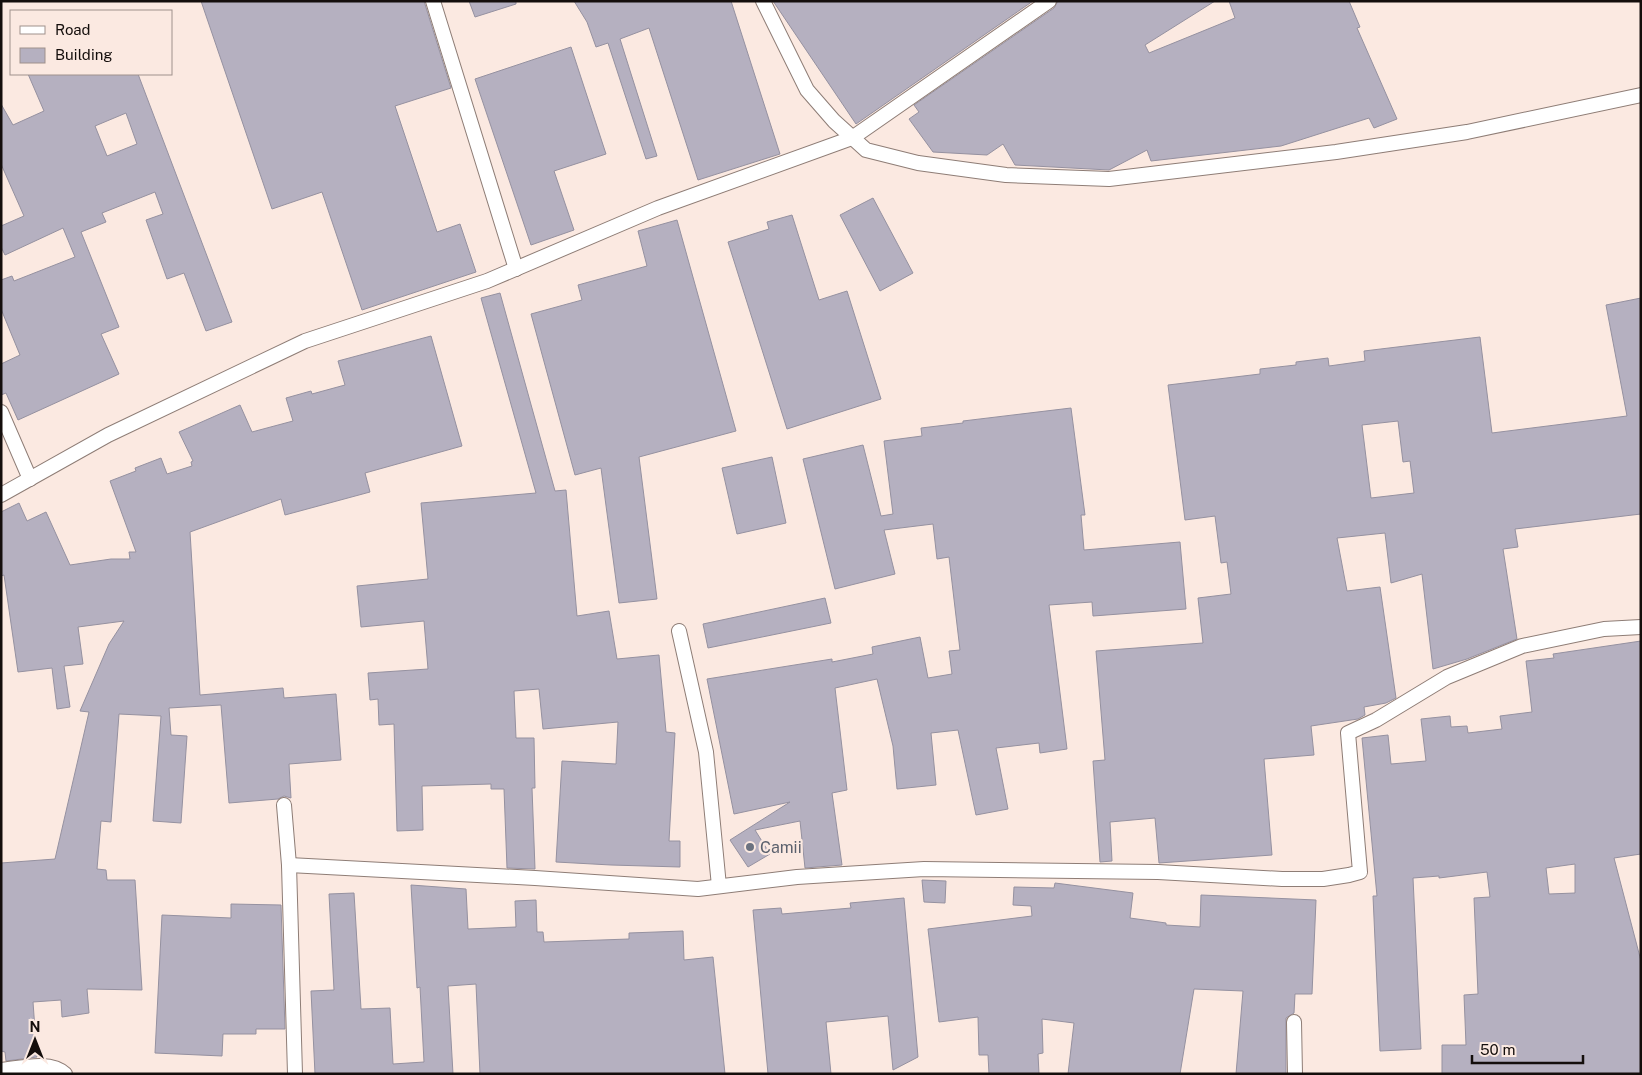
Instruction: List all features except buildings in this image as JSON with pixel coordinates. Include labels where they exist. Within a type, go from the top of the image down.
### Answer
[{"type":"street","points":[[433,1],[516,269]]},
{"type":"street","points":[[762,1],[807,90],[834,121],[866,150],[918,164],[1006,175],[1109,179],[1336,152],[1467,132],[1641,95]]},
{"type":"street","points":[[1,495],[108,435],[305,341],[487,281],[658,208],[852,138],[1050,1]]},
{"type":"street","points":[[1,412],[30,479]]},
{"type":"street","points":[[289,865],[698,889],[797,877],[924,869],[1158,872],[1282,879],[1323,879],[1349,875],[1360,872],[1348,733],[1376,720],[1447,677],[1522,646],[1604,629],[1641,627]]},
{"type":"street","points":[[679,630],[706,752],[719,886]]},
{"type":"street","points":[[284,805],[289,865],[295,1074]]},
{"type":"street","points":[[1294,1022],[1295,1074]]},
{"type":"street","points":[[1,1070],[41,1066],[53,1067],[66,1074]]},
{"type":"place","name":"Camii","points":[[750,847]]}]
